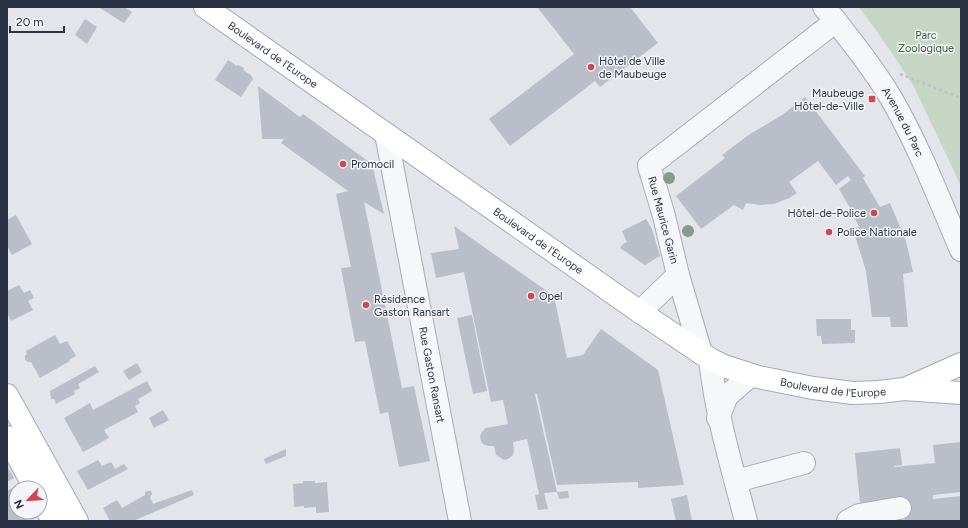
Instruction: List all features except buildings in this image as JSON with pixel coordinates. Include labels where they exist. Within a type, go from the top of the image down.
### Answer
[{"type":"main road","name":"Boulevard de l'Europe","points":[[205,7],[640,312],[705,356],[724,366],[751,375],[812,388],[853,393],[904,390],[961,392]]},
{"type":"main road","name":"Boulevard de l'Europe","points":[[904,390],[961,364]]},
{"type":"main road","points":[[7,395],[77,521]]},
{"type":"main road","points":[[7,437],[31,480]]},
{"type":"main road","points":[[48,512],[53,521]]},
{"type":"street","name":"Rue Maurice Garin","points":[[746,521],[718,418],[713,387],[705,356],[678,275],[664,216],[649,166],[830,14]]},
{"type":"street","name":"Avenue du Parc","points":[[830,14],[866,60],[891,98],[911,138],[961,250]]},
{"type":"street","name":"Rue Gaston Ransart","points":[[386,134],[460,521]]},
{"type":"street","points":[[640,312],[678,275]]},
{"type":"street","points":[[718,418],[727,396],[751,375]]},
{"type":"street","points":[[736,481],[804,463]]},
{"type":"street","points":[[862,519],[900,508]]},
{"type":"path","points":[[894,71],[961,98]]},
{"type":"green space","name":"Parc Zoologique","points":[[859,7],[961,7],[961,186],[913,85]]},
{"type":"place","name":"Hôtel de Ville de Maubeuge","points":[[591,67]]},
{"type":"place","name":"Maubeuge Hôtel-de-Ville","points":[[872,99]]},
{"type":"place","name":"Promocil","points":[[343,164]]},
{"type":"place","name":"Hôtel-de-Police","points":[[874,213]]},
{"type":"place","name":"Police Nationale","points":[[829,232]]},
{"type":"place","name":"Opel","points":[[531,296]]},
{"type":"place","name":"Résidence Gaston Ransart","points":[[366,305]]}]
